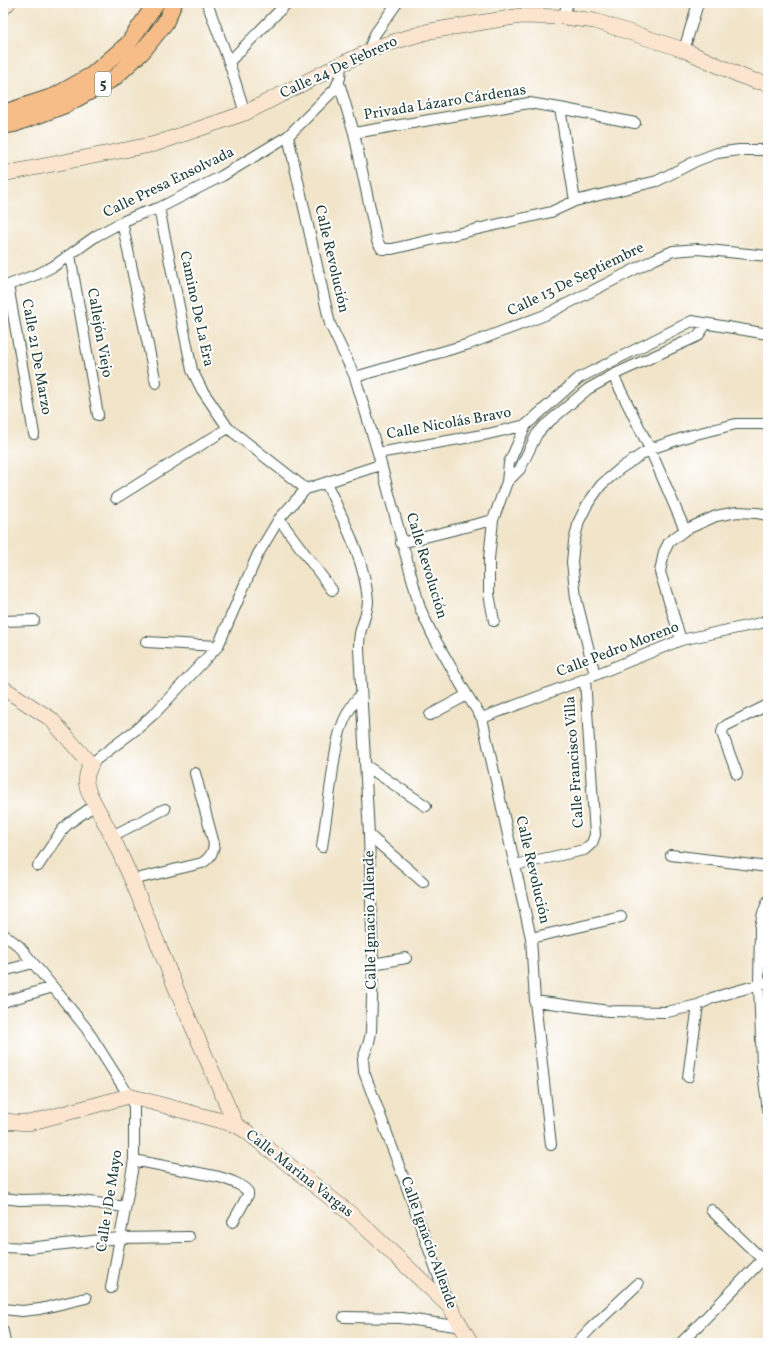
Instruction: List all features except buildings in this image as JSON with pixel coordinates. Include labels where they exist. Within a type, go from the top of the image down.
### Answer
[{"type":"main road","name":"5","points":[[3,113],[55,96],[92,75],[128,44],[156,3]]},
{"type":"main road","name":"5","points":[[3,126],[14,124],[65,105],[114,78],[142,52],[165,23],[174,3]]},
{"type":"street","points":[[3,8],[8,3]]},
{"type":"street","points":[[207,3],[229,62],[245,113]]},
{"type":"street","points":[[229,62],[287,3]]},
{"type":"street","points":[[368,52],[375,34],[398,3]]},
{"type":"street","points":[[684,50],[698,3]]},
{"type":"street","name":"Calle 24 De Febrero","points":[[3,174],[155,144],[245,113],[341,64],[402,38],[467,24],[566,10],[684,50],[741,76],[755,81],[768,83]]},
{"type":"street","points":[[341,64],[339,83],[354,133],[377,241],[382,249],[392,249],[551,212],[575,201],[657,181],[696,161],[717,153],[739,150],[768,150]]},
{"type":"street","name":"Calle Presa Ensolvada","points":[[6,286],[48,269],[96,236],[140,214],[159,208],[222,176],[288,136],[339,83]]},
{"type":"street","name":"Privada Lázaro Cárdenas","points":[[354,133],[529,103],[635,123]]},
{"type":"street","points":[[560,108],[575,201]]},
{"type":"street","name":"Calle Revolución","points":[[288,136],[330,324],[355,377],[378,453],[401,543],[420,608],[432,634],[482,718],[532,938],[535,1001],[551,1144]]},
{"type":"street","name":"Camino De La Era","points":[[159,208],[192,370],[202,390],[228,428],[306,489]]},
{"type":"street","points":[[122,222],[156,383]]},
{"type":"street","name":"Calle 13 De Septiembre","points":[[355,377],[469,344],[544,315],[673,251],[698,249],[768,256]]},
{"type":"street","name":"Callejón Viejo","points":[[70,255],[98,415]]},
{"type":"street","name":"Calle 21 De Marzo","points":[[6,286],[34,434]]},
{"type":"street","points":[[494,621],[489,594],[489,559],[493,520],[507,482],[510,463],[526,425],[579,378],[692,321],[768,334]]},
{"type":"street","points":[[507,482],[520,469],[533,441],[544,426],[588,389],[613,375],[698,336],[706,324]]},
{"type":"street","points":[[613,375],[650,449],[685,530]]},
{"type":"street","points":[[595,674],[576,598],[572,562],[574,542],[579,521],[601,485],[621,468],[650,449],[692,435],[736,424],[768,424]]},
{"type":"street","name":"Calle Nicolás Bravo","points":[[378,453],[488,434],[526,425]]},
{"type":"street","points":[[116,498],[228,428]]},
{"type":"street","points":[[236,1125],[182,1003],[132,880],[112,836],[88,793],[86,783],[87,774],[91,765],[97,759],[138,728],[156,712],[218,646],[258,554],[279,519],[306,489],[380,465]]},
{"type":"street","name":"Calle Ignacio Allende","points":[[326,483],[354,543],[364,577],[368,601],[360,633],[359,649],[369,835],[373,964],[371,1032],[363,1059],[364,1072],[450,1307],[471,1342]]},
{"type":"street","points":[[681,640],[660,572],[664,552],[669,542],[685,530],[716,516],[737,512],[757,512],[768,515]]},
{"type":"street","points":[[279,519],[332,590]]},
{"type":"street","points":[[401,543],[493,520]]},
{"type":"street","points":[[3,621],[34,620]]},
{"type":"street","points":[[765,621],[768,632]]},
{"type":"street","name":"Calle Pedro Moreno","points":[[482,718],[585,679],[681,640],[765,621]]},
{"type":"street","points":[[146,642],[218,646]]},
{"type":"street","name":"Calle Francisco Villa","points":[[515,866],[584,850],[592,843],[595,835],[585,679]]},
{"type":"street","points":[[3,688],[50,719],[91,765]]},
{"type":"street","points":[[322,847],[337,739],[344,718],[352,704],[361,694]]},
{"type":"street","points":[[430,715],[467,695]]},
{"type":"street","points":[[737,774],[722,733],[723,728],[768,705]]},
{"type":"street","points":[[365,765],[426,806]]},
{"type":"street","points":[[132,880],[202,863],[211,855],[214,844],[195,773]]},
{"type":"street","points":[[38,866],[62,830],[69,823],[95,805]]},
{"type":"street","points":[[112,836],[165,810]]},
{"type":"street","points":[[369,835],[423,882]]},
{"type":"street","points":[[671,855],[768,867]]},
{"type":"street","points":[[768,901],[763,913],[760,927],[763,983],[762,1066],[768,1110]]},
{"type":"street","points":[[532,938],[621,917]]},
{"type":"street","name":"Calle 1 De Mayo","points":[[3,934],[19,946],[86,1028],[134,1106],[134,1160],[111,1288]]},
{"type":"street","points":[[373,964],[406,958]]},
{"type":"street","points":[[3,972],[33,963]]},
{"type":"street","points":[[535,1001],[609,1011],[667,1012],[698,1005],[712,998],[763,983]]},
{"type":"street","points":[[3,1002],[53,987]]},
{"type":"street","points":[[688,1077],[698,1005]]},
{"type":"street","points":[[3,1121],[29,1123],[129,1096]]},
{"type":"street","name":"Calle Marina Vargas","points":[[129,1096],[236,1125],[247,1132],[351,1214],[450,1307]]},
{"type":"street","points":[[134,1160],[219,1177],[244,1188],[248,1192],[248,1195],[233,1222]]},
{"type":"street","points":[[3,1198],[20,1200],[67,1199],[125,1207]]},
{"type":"street","points":[[681,1343],[765,1256],[711,1210]]},
{"type":"street","points":[[3,1247],[28,1248],[119,1238],[189,1237]]},
{"type":"street","points":[[577,1343],[638,1284]]},
{"type":"street","points":[[3,1309],[22,1311],[40,1309],[86,1298]]},
{"type":"street","points":[[344,1317],[401,1318],[462,1327]]},
{"type":"street","points":[[3,1331],[5,1343]]}]
